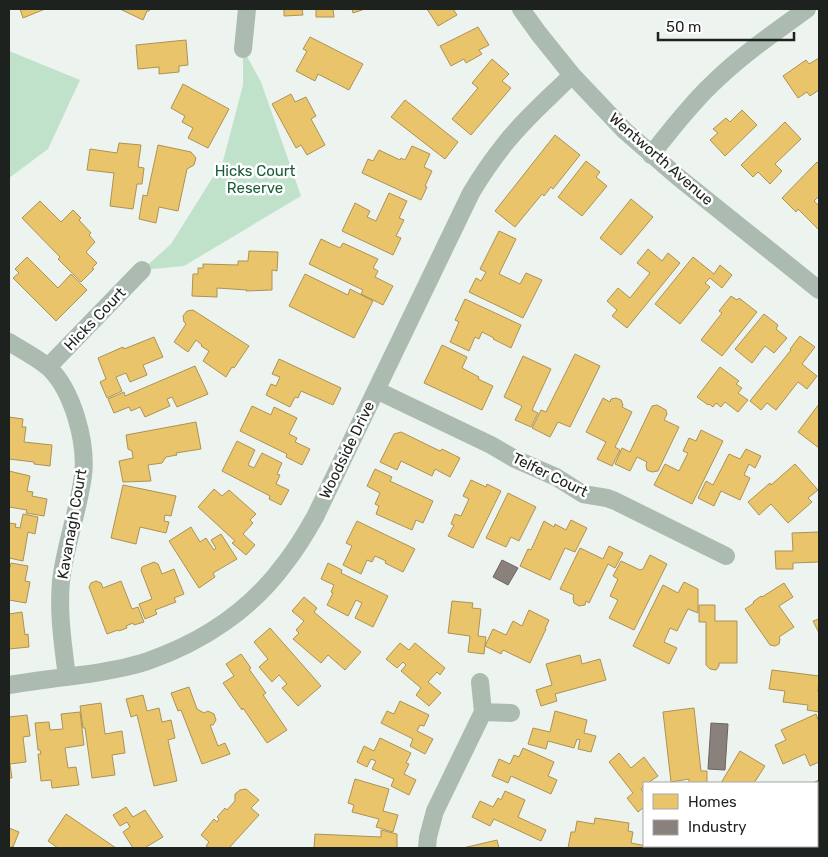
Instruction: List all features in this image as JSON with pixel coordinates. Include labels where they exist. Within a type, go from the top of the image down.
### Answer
[{"type":"street","points":[[243,49],[247,9]]},
{"type":"street","name":"Wentworth Avenue","points":[[521,9],[572,75],[625,131],[819,290]]},
{"type":"street","points":[[651,154],[711,85],[746,54],[807,9]]},
{"type":"street","name":"Woodside Drive","points":[[9,684],[121,668],[147,661],[206,635],[239,612],[270,583],[300,543],[315,517],[462,210],[479,179],[504,144],[520,126],[572,75]]},
{"type":"street","name":"Hicks Court","points":[[48,367],[142,270]]},
{"type":"street","name":"Kavanagh Court","points":[[9,342],[48,367],[58,380],[71,403],[82,442],[84,456],[82,477],[64,564],[60,595],[61,625],[67,677]]},
{"type":"street","name":"Telfer Court","points":[[376,390],[491,445],[515,459],[556,477],[583,494],[615,501],[726,556]]},
{"type":"street","points":[[427,848],[435,811],[483,712],[480,682]]},
{"type":"street","points":[[483,712],[511,713]]},
{"type":"green space","name":"Hicks Court Reserve","points":[[243,49],[261,82],[301,196],[184,266],[142,270],[171,244],[223,161],[243,85]]},
{"type":"green space","points":[[9,51],[80,80],[48,149],[9,178]]},
{"type":"building: Homes","points":[[20,9],[45,9],[23,18]]},
{"type":"building: Homes","points":[[120,9],[150,9],[143,20]]},
{"type":"building: Homes","points":[[284,9],[302,9],[303,15],[284,16]]},
{"type":"building: Homes","points":[[316,9],[333,9],[334,17],[316,17]]},
{"type":"building: Homes","points":[[352,9],[365,9],[353,13]]},
{"type":"building: Homes","points":[[427,9],[453,9],[457,15],[438,26]]},
{"type":"building: Homes","points":[[478,27],[489,45],[479,50],[482,54],[466,63],[464,59],[451,66],[440,46]]},
{"type":"building: Homes","points":[[310,37],[363,64],[349,90],[318,74],[315,81],[296,71],[307,51],[303,49]]},
{"type":"building: Homes","points":[[186,40],[188,65],[179,66],[179,72],[159,74],[159,67],[138,69],[136,45]]},
{"type":"building: Homes","points":[[819,58],[819,90],[810,96],[807,92],[798,98],[783,76],[806,60],[809,64]]},
{"type":"building: Homes","points":[[492,59],[509,74],[502,81],[511,88],[471,135],[452,119],[478,88],[472,83]]},
{"type":"building: Homes","points":[[183,84],[229,109],[208,148],[188,138],[193,128],[182,122],[185,116],[171,108]]},
{"type":"building: Homes","points":[[291,94],[295,102],[306,97],[316,116],[311,119],[325,145],[307,155],[301,145],[296,148],[272,104]]},
{"type":"building: Homes","points":[[405,100],[458,142],[445,159],[391,117]]},
{"type":"building: Homes","points":[[742,110],[757,125],[725,156],[710,140],[718,133],[713,129],[726,118],[730,122]]},
{"type":"building: Homes","points":[[785,122],[801,139],[775,164],[782,171],[770,184],[758,172],[753,177],[741,165]]},
{"type":"building: Homes","points":[[555,135],[580,155],[553,189],[551,187],[544,196],[542,194],[515,227],[495,211]]},
{"type":"building: Homes","points":[[119,143],[141,145],[138,167],[144,168],[142,184],[137,184],[133,209],[110,206],[114,173],[87,170],[90,149],[117,153]]},
{"type":"building: Homes","points":[[158,145],[191,152],[196,158],[194,165],[187,169],[178,211],[159,207],[156,223],[139,219],[143,195],[147,196]]},
{"type":"building: Homes","points":[[412,146],[430,154],[424,167],[432,171],[421,200],[362,173],[368,159],[373,161],[379,150],[400,160],[401,158],[405,160]]},
{"type":"building: Homes","points":[[586,161],[600,172],[596,177],[607,186],[582,216],[558,197]]},
{"type":"building: Homes","points":[[817,162],[819,164],[819,196],[814,201],[819,206],[819,230],[798,209],[796,212],[782,198]]},
{"type":"building: Homes","points":[[389,193],[407,201],[399,218],[404,220],[396,236],[401,238],[393,255],[342,231],[355,203],[370,211],[367,217],[376,221]]},
{"type":"building: Homes","points":[[631,199],[653,217],[621,255],[600,238]]},
{"type":"building: Homes","points":[[40,201],[61,222],[73,210],[91,233],[89,235],[95,242],[86,252],[97,263],[92,268],[94,269],[81,282],[58,259],[60,257],[22,218]]},
{"type":"building: Homes","points":[[499,231],[516,239],[499,274],[520,284],[526,273],[542,280],[523,318],[469,292],[476,278],[481,281],[486,272],[480,269]]},
{"type":"building: Homes","points":[[321,239],[340,248],[343,243],[378,259],[373,268],[378,271],[375,277],[393,286],[383,305],[361,294],[363,290],[309,264]]},
{"type":"building: Homes","points":[[648,249],[662,261],[668,253],[680,263],[627,328],[612,316],[617,310],[607,301],[618,288],[630,298],[650,273],[637,263]]},
{"type":"building: Homes","points":[[249,251],[278,252],[277,271],[272,270],[272,290],[246,291],[217,288],[217,297],[192,296],[193,274],[198,274],[198,268],[203,268],[203,264],[238,265],[238,261],[248,261]]},
{"type":"building: Homes","points":[[27,257],[58,288],[71,274],[87,290],[56,321],[13,278],[19,273],[15,269]]},
{"type":"building: Homes","points":[[693,257],[714,274],[720,265],[732,275],[722,288],[710,278],[705,283],[710,287],[680,324],[655,304]]},
{"type":"building: Homes","points":[[305,274],[348,295],[350,289],[373,301],[354,338],[289,306]]},
{"type":"building: Homes","points":[[731,296],[737,300],[739,298],[757,312],[722,356],[701,340],[722,313],[719,311]]},
{"type":"building: Homes","points":[[465,299],[521,325],[511,348],[482,332],[479,339],[475,337],[469,351],[450,342],[459,322],[455,320]]},
{"type":"building: Homes","points":[[193,310],[249,346],[226,377],[203,361],[209,351],[196,340],[188,352],[174,342],[186,324],[183,316],[187,311]]},
{"type":"building: Homes","points":[[764,314],[778,325],[776,329],[787,338],[774,353],[765,346],[752,363],[735,349]]},
{"type":"building: Homes","points":[[800,336],[815,347],[802,364],[817,376],[807,389],[798,382],[776,410],[767,403],[761,410],[750,401]]},
{"type":"building: Homes","points":[[154,337],[163,357],[143,365],[147,375],[130,382],[126,373],[116,377],[122,391],[107,398],[100,382],[106,379],[98,358],[123,347],[124,349]]},
{"type":"building: Homes","points":[[442,345],[467,357],[462,368],[493,386],[482,410],[424,383]]},
{"type":"building: Homes","points":[[575,354],[600,366],[570,427],[558,422],[550,437],[532,428],[541,410],[546,412]]},
{"type":"building: Homes","points":[[523,356],[551,369],[532,410],[538,413],[531,427],[515,420],[522,406],[504,397]]},
{"type":"building: Homes","points":[[279,359],[341,388],[333,405],[301,391],[298,398],[295,397],[290,407],[266,395],[271,384],[276,386],[280,377],[272,374]]},
{"type":"building: Homes","points":[[195,366],[208,394],[177,407],[172,397],[167,399],[170,406],[145,417],[140,407],[131,411],[129,407],[114,413],[108,399],[124,392],[125,396]]},
{"type":"building: Homes","points":[[720,367],[739,381],[736,384],[742,388],[738,393],[748,400],[738,412],[725,402],[721,407],[716,403],[713,407],[697,397]]},
{"type":"building: Homes","points":[[603,398],[610,402],[611,399],[616,398],[621,400],[622,407],[632,412],[615,447],[620,450],[612,466],[597,459],[606,442],[586,432]]},
{"type":"building: Homes","points":[[819,404],[819,448],[798,432]]},
{"type":"building: Homes","points":[[657,405],[666,410],[667,414],[664,420],[679,427],[658,471],[652,472],[647,470],[647,462],[637,457],[630,471],[615,464],[622,448],[630,452],[652,406]]},
{"type":"building: Homes","points":[[252,406],[271,415],[274,407],[297,418],[289,434],[297,438],[295,442],[310,449],[302,465],[286,457],[287,454],[240,431]]},
{"type":"building: Homes","points":[[9,417],[23,419],[22,427],[26,427],[24,442],[52,445],[50,466],[9,459]]},
{"type":"building: Homes","points":[[196,422],[201,449],[176,453],[177,455],[166,457],[162,463],[148,465],[151,481],[123,482],[119,461],[133,458],[132,451],[128,449],[126,435]]},
{"type":"building: Homes","points":[[701,430],[723,441],[692,504],[654,485],[665,464],[679,471],[688,453],[683,451],[689,438],[696,441]]},
{"type":"building: Homes","points":[[401,432],[440,451],[442,449],[460,458],[450,477],[435,469],[432,476],[401,461],[397,470],[380,462],[394,434]]},
{"type":"building: Homes","points":[[237,441],[255,450],[248,465],[254,468],[262,453],[282,463],[277,474],[280,475],[276,484],[289,490],[281,505],[269,499],[270,496],[222,471]]},
{"type":"building: Homes","points":[[746,449],[761,456],[755,468],[749,464],[744,475],[750,478],[740,500],[721,491],[714,506],[698,498],[706,481],[713,485],[729,454],[740,459]]},
{"type":"building: Homes","points":[[795,464],[818,490],[808,498],[812,502],[788,523],[771,504],[759,515],[748,502]]},
{"type":"building: Homes","points":[[375,469],[392,477],[390,481],[433,501],[423,523],[416,520],[412,530],[376,514],[379,506],[375,504],[380,493],[367,486]]},
{"type":"building: Homes","points":[[9,471],[30,476],[27,491],[33,492],[32,496],[47,499],[44,516],[26,513],[27,510],[9,507]]},
{"type":"building: Homes","points":[[471,480],[486,487],[487,484],[501,491],[473,548],[448,536],[454,525],[451,524],[455,514],[461,516],[469,499],[463,496]]},
{"type":"building: Homes","points":[[123,485],[176,496],[171,516],[165,515],[164,521],[169,522],[166,533],[140,527],[136,544],[111,538]]},
{"type":"building: Homes","points":[[214,489],[222,496],[229,490],[256,514],[250,520],[253,523],[243,534],[255,545],[246,555],[232,543],[235,541],[198,507]]},
{"type":"building: Homes","points":[[508,493],[536,507],[519,541],[511,537],[506,547],[486,538]]},
{"type":"building: Homes","points":[[23,514],[38,517],[35,534],[28,532],[23,561],[9,558],[9,523],[16,524],[15,527],[20,528]]},
{"type":"building: Homes","points":[[571,520],[587,528],[575,552],[565,548],[550,580],[520,566],[528,549],[531,550],[544,521],[554,527],[555,524],[566,530]]},
{"type":"building: Homes","points":[[357,521],[415,549],[403,572],[375,556],[372,562],[367,560],[361,574],[343,565],[352,546],[346,543]]},
{"type":"building: Homes","points":[[191,527],[200,542],[206,538],[214,550],[216,548],[211,540],[221,534],[237,559],[213,573],[215,577],[199,588],[169,541]]},
{"type":"building: Homes","points":[[819,532],[819,562],[793,563],[793,569],[776,569],[775,551],[793,551],[792,533]]},
{"type":"building: Homes","points":[[609,546],[623,553],[615,568],[608,564],[589,603],[586,601],[585,605],[579,606],[574,603],[574,595],[560,589],[580,548],[603,559]]},
{"type":"building: Homes","points":[[650,555],[667,564],[634,630],[609,618],[618,600],[610,596],[618,579],[613,576],[621,561],[640,570],[643,569]]},
{"type":"building: Homes","points":[[154,562],[158,564],[162,574],[174,569],[184,594],[174,598],[176,602],[155,610],[157,614],[145,619],[139,604],[152,599],[141,570],[142,567]]},
{"type":"building: Homes","points":[[11,563],[28,566],[25,581],[30,582],[26,603],[9,600],[9,570]]},
{"type":"building: Homes","points":[[328,563],[342,570],[341,573],[388,596],[373,627],[355,618],[362,603],[356,600],[348,616],[327,605],[333,593],[331,592],[334,585],[321,579]]},
{"type":"building: Homes","points":[[96,581],[101,583],[103,588],[121,581],[132,609],[138,607],[144,622],[134,625],[133,623],[126,626],[127,628],[107,634],[89,587],[91,583]]},
{"type":"building: Homes","points":[[684,582],[698,589],[698,613],[688,609],[677,631],[670,628],[664,642],[677,648],[669,664],[633,646],[663,585],[678,593]]},
{"type":"building: Homes","points":[[784,583],[793,597],[779,606],[794,627],[779,637],[779,644],[775,646],[770,645],[745,609],[761,596]]},
{"type":"building: Homes","points":[[304,597],[317,608],[314,612],[361,652],[345,670],[328,655],[321,663],[293,639],[299,633],[296,630],[304,621],[292,611]]},
{"type":"building: Homes","points":[[452,601],[473,603],[472,608],[481,609],[478,636],[486,637],[484,654],[468,652],[470,636],[448,633]]},
{"type":"building: Homes","points":[[699,605],[715,605],[715,621],[737,621],[737,663],[719,663],[716,670],[710,669],[706,665],[706,622],[699,622]]},
{"type":"building: Homes","points":[[529,610],[549,620],[530,663],[503,650],[501,654],[485,646],[493,629],[506,635],[513,621],[522,626]]},
{"type":"building: Homes","points":[[22,612],[25,635],[28,634],[29,647],[9,649],[9,614]]},
{"type":"building: Homes","points":[[819,619],[819,633],[813,621]]},
{"type":"building: Homes","points":[[270,628],[321,686],[298,706],[282,688],[287,684],[279,675],[272,682],[259,667],[268,659],[254,642]]},
{"type":"building: Homes","points":[[400,643],[409,650],[415,643],[445,668],[440,675],[437,672],[428,682],[441,693],[429,706],[416,695],[421,688],[401,671],[406,665],[403,662],[397,668],[386,659]]},
{"type":"building: Homes","points":[[241,654],[266,693],[263,695],[287,730],[267,743],[223,683],[234,676],[226,664]]},
{"type":"building: Homes","points":[[580,655],[582,664],[600,659],[606,680],[555,694],[557,701],[541,706],[536,690],[552,685],[546,664]]},
{"type":"building: Homes","points":[[772,670],[819,676],[819,712],[807,710],[808,705],[783,702],[785,691],[769,689]]},
{"type":"building: Homes","points":[[189,687],[197,709],[204,713],[208,711],[214,714],[216,720],[213,725],[210,725],[218,746],[225,743],[230,754],[202,764],[181,710],[178,711],[171,693]]},
{"type":"building: Homes","points":[[143,695],[147,711],[159,708],[162,722],[171,720],[175,738],[168,740],[177,781],[154,786],[137,715],[131,717],[126,699]]},
{"type":"building: Homes","points":[[400,701],[429,715],[424,726],[420,725],[417,731],[433,739],[425,754],[410,746],[413,739],[381,723],[387,711],[394,714]]},
{"type":"building: Homes","points":[[101,703],[105,734],[122,731],[125,753],[112,755],[115,775],[92,778],[80,706]]},
{"type":"building: Homes","points":[[694,708],[701,771],[707,771],[707,782],[689,782],[689,779],[671,782],[663,712]]},
{"type":"building: Homes","points":[[555,711],[587,720],[584,733],[596,736],[591,752],[578,749],[580,740],[577,739],[574,748],[548,741],[546,749],[528,744],[533,728],[550,732]]},
{"type":"building: Homes","points":[[80,712],[84,745],[65,748],[68,768],[76,767],[79,785],[52,788],[51,780],[41,781],[38,754],[41,754],[40,750],[38,750],[35,723],[49,722],[50,730],[63,729],[61,714]]},
{"type":"building: Homes","points":[[816,714],[819,722],[819,762],[810,766],[805,754],[783,764],[775,745],[786,740],[781,730]]},
{"type":"building: Homes","points":[[27,715],[30,736],[23,737],[26,762],[10,764],[12,778],[9,778],[9,717]]},
{"type":"building: Homes","points":[[380,738],[411,753],[406,763],[409,764],[404,774],[416,780],[409,795],[391,786],[394,779],[372,769],[376,761],[371,759],[367,767],[357,762],[364,746],[374,751]]},
{"type":"building: Homes","points":[[523,748],[554,762],[548,776],[557,780],[551,794],[511,776],[508,783],[492,776],[499,759],[510,764],[514,755],[519,757]]},
{"type":"building: Homes","points":[[740,751],[765,766],[755,782],[722,782]]},
{"type":"building: Homes","points":[[619,753],[631,768],[644,757],[658,776],[649,782],[643,782],[641,789],[643,792],[643,808],[638,812],[627,798],[633,793],[609,762]]},
{"type":"building: Homes","points":[[355,779],[389,789],[383,811],[398,815],[393,832],[376,827],[379,819],[352,812],[354,805],[348,803]]},
{"type":"building: Homes","points":[[819,780],[818,803],[818,782],[815,782]]},
{"type":"building: Homes","points":[[246,789],[259,800],[251,808],[259,815],[229,848],[209,848],[206,846],[209,842],[201,835],[214,819],[217,822],[219,819],[217,817],[225,808],[227,810],[235,801],[235,794],[240,790]]},
{"type":"building: Homes","points":[[505,791],[525,800],[518,817],[546,830],[541,841],[494,819],[490,826],[472,817],[480,801],[493,807],[498,798],[501,800]]},
{"type":"building: Homes","points":[[126,807],[133,817],[145,810],[163,837],[147,848],[133,848],[123,832],[130,827],[127,822],[120,826],[113,815]]},
{"type":"building: Homes","points":[[66,814],[116,848],[58,848],[48,841]]},
{"type":"building: Homes","points":[[595,818],[629,823],[628,831],[633,832],[631,843],[647,848],[568,848],[571,832],[575,832],[577,821],[594,824]]},
{"type":"building: Homes","points":[[9,828],[19,832],[11,848],[9,848]]},
{"type":"building: Homes","points":[[381,830],[397,834],[397,848],[314,848],[315,834],[381,837]]},
{"type":"building: Homes","points":[[497,840],[499,848],[463,848]]},
{"type":"building: Homes","points":[[742,847],[776,847],[771,848],[739,848]]},
{"type":"building: Industry","points":[[502,560],[518,568],[508,585],[493,577]]},
{"type":"building: Industry","points":[[711,723],[728,724],[725,770],[708,769]]}]
